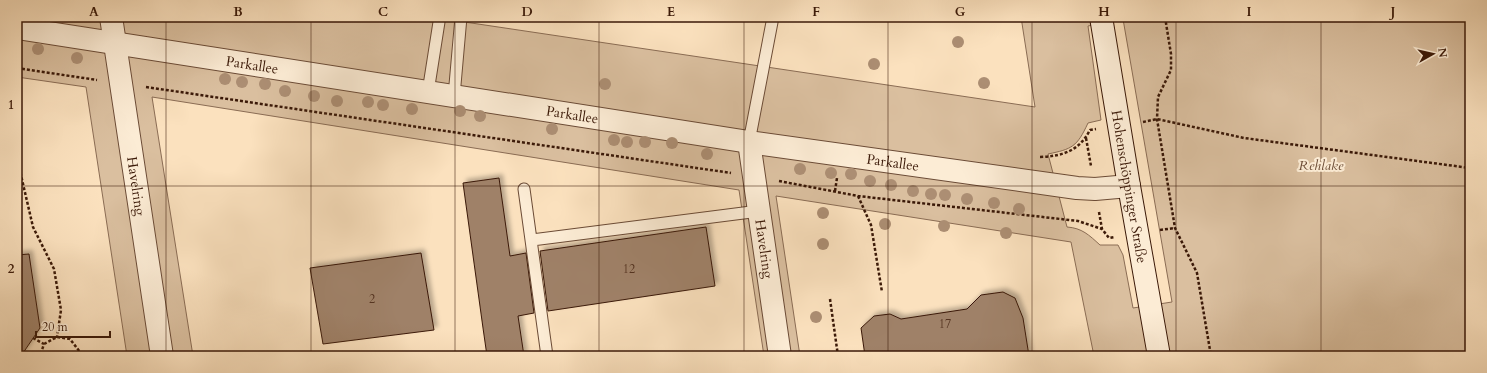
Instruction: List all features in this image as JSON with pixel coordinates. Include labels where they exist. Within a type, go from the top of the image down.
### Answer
[{"type":"street","name":"Havelring","points":[[111,17],[162,356]]},
{"type":"street","name":"Hohenschöppinger Straße","points":[[1101,17],[1159,356]]},
{"type":"street","name":"Parkallee","points":[[17,28],[749,142],[1077,188],[1095,189],[1129,186]]},
{"type":"street","name":"Havelring","points":[[749,142],[780,356]]},
{"type":"lane","points":[[454,96],[461,17]]},
{"type":"lane","points":[[749,142],[773,17]]},
{"type":"lane","points":[[428,92],[439,20]]},
{"type":"lane","points":[[524,189],[532,240],[535,280],[547,356]]},
{"type":"lane","points":[[532,240],[759,211]]},
{"type":"path","points":[[1165,17],[1171,54],[1171,70],[1158,97],[1157,119],[1175,228],[1197,273],[1211,356]]},
{"type":"path","points":[[17,68],[754,177],[858,196],[1078,221],[1102,229],[1109,238],[1175,228]]},
{"type":"path","points":[[1142,122],[1157,119],[1244,138],[1470,168]]},
{"type":"path","points":[[1086,138],[1090,130],[1100,128]]},
{"type":"path","points":[[17,158],[32,227],[54,269],[61,310],[57,337]]},
{"type":"path","points":[[858,196],[871,225],[882,292]]},
{"type":"path","points":[[830,299],[838,356]]},
{"type":"path","points":[[40,356],[44,344],[57,337],[70,339],[83,356]]},
{"type":"path","points":[[33,338],[44,344]]},
{"type":"green space","name":"Rehlake","points":[[17,17],[431,17],[1035,107],[1021,17],[1470,17],[1470,356],[1094,356],[1071,242],[776,196],[800,356],[764,356],[739,190],[152,97],[193,356],[127,356],[86,87],[17,77]],"holes":[[[1123,19],[1172,302],[1133,308],[1123,255],[1118,245],[1100,245],[1081,230],[1067,227],[1048,154],[1073,146],[1088,123],[1101,120],[1088,26]]]},
{"type":"building","points":[[499,178],[510,256],[526,253],[534,313],[518,316],[524,356],[487,356],[483,328],[463,183]]},
{"type":"building","points":[[706,227],[715,286],[548,311],[540,251]]},
{"type":"building","points":[[421,253],[434,330],[323,344],[310,268]]},
{"type":"building","points":[[29,254],[40,328],[21,356],[17,356],[17,255]]},
{"type":"building","points":[[1003,292],[1015,298],[1023,318],[1029,356],[865,356],[861,328],[874,316],[890,314],[901,319],[967,309],[981,295]]}]
